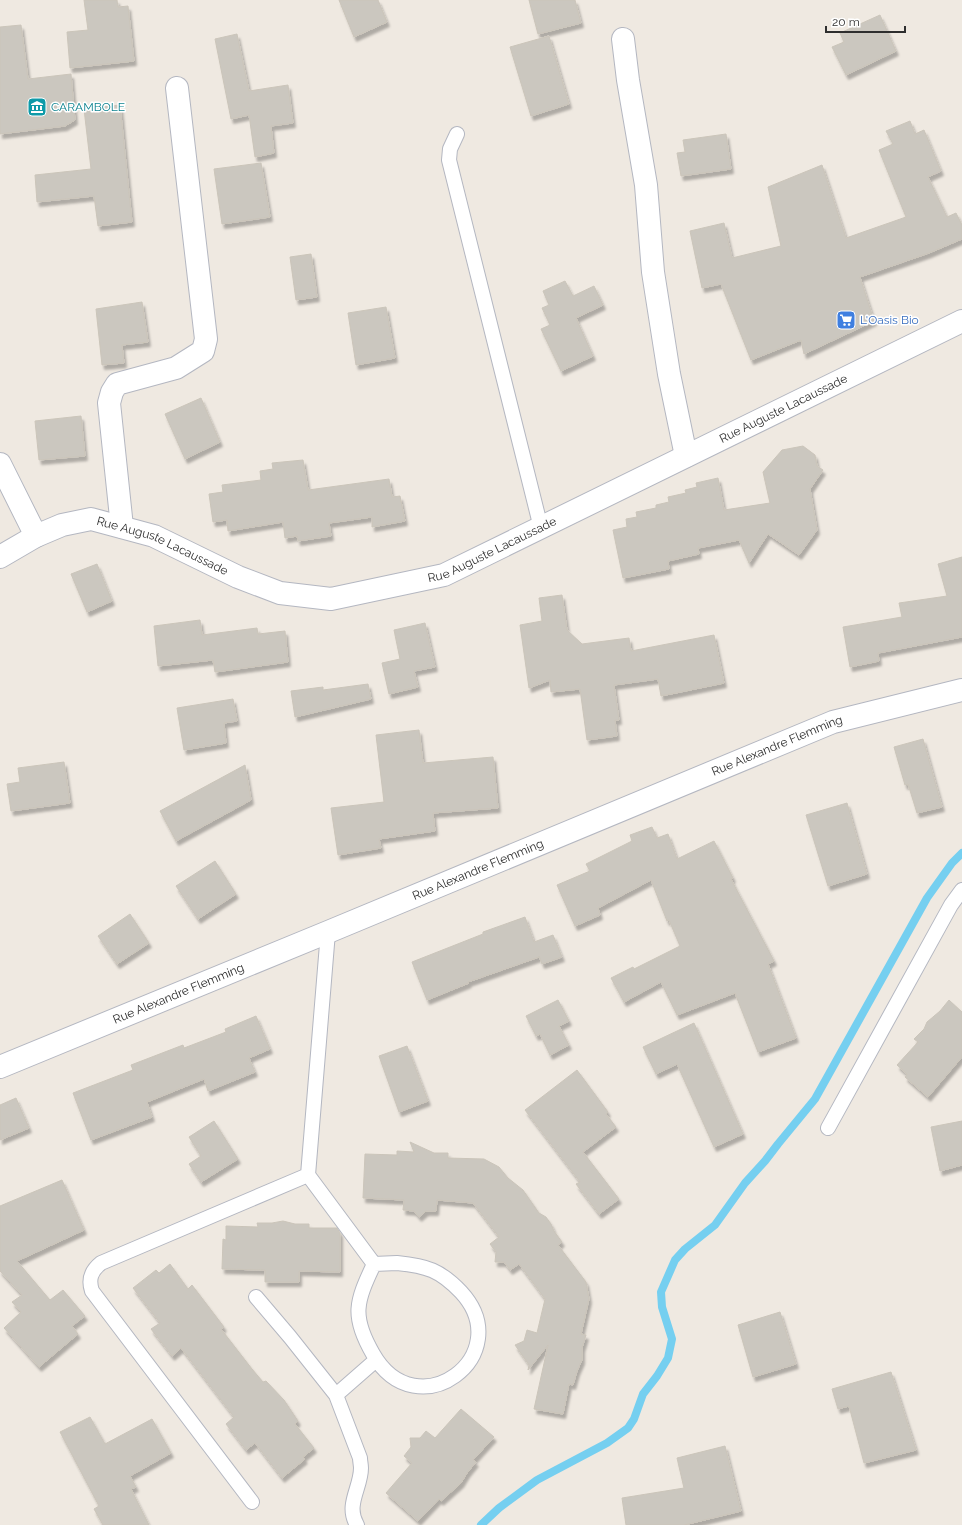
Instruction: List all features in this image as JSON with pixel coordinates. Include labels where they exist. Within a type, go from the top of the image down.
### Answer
[{"type":"street","points":[[623,38],[628,80],[646,185],[653,272],[669,374],[686,456]]},
{"type":"street","points":[[122,527],[109,403],[112,392],[117,384],[176,368],[203,351],[206,339],[177,88]]},
{"type":"street","name":"Rue Auguste Lacaussade","points":[[0,557],[36,536],[62,525],[91,519],[154,536],[238,577],[280,593],[331,599],[444,575],[962,321]]},
{"type":"street","points":[[0,464],[36,536]]},
{"type":"street","name":"Rue Alexandre Flemming","points":[[0,1067],[833,722],[962,690]]},
{"type":"lane","points":[[457,134],[450,150],[449,160],[541,528]]},
{"type":"lane","points":[[828,1128],[952,904],[962,890]]},
{"type":"lane","points":[[328,932],[308,1175],[374,1264]]},
{"type":"lane","points":[[252,1502],[92,1291],[89,1282],[91,1274],[101,1263],[308,1175]]},
{"type":"lane","points":[[397,1263],[434,1270],[451,1282],[467,1299],[476,1317],[478,1344],[468,1364],[453,1379],[434,1386],[418,1387],[400,1382],[388,1373],[376,1360],[359,1325],[358,1309],[362,1289],[374,1264],[397,1263]]},
{"type":"lane","points":[[256,1298],[290,1337],[336,1396],[360,1458],[361,1469],[352,1504],[352,1512],[357,1525]]},
{"type":"lane","points":[[336,1396],[376,1360]]},
{"type":"building","points":[[84,0],[117,0],[118,7],[128,6],[134,61],[70,68],[67,32],[88,30]]},
{"type":"building","points":[[339,0],[378,0],[387,22],[354,37]]},
{"type":"building","points":[[529,0],[575,0],[581,23],[538,34]]},
{"type":"building","points":[[880,15],[896,51],[846,75],[832,47],[844,42],[840,33]]},
{"type":"building","name":"CARAMBOLE","points":[[21,25],[28,79],[71,74],[75,120],[65,126],[0,134],[0,27]]},
{"type":"building","points":[[237,34],[249,91],[288,85],[293,123],[271,126],[274,153],[255,157],[249,115],[231,119],[215,39]]},
{"type":"building","points":[[549,36],[569,104],[531,116],[510,47]]},
{"type":"building","points":[[120,105],[132,222],[98,226],[94,196],[37,202],[35,175],[91,169],[84,109]]},
{"type":"building","points":[[910,121],[915,134],[924,130],[941,171],[928,177],[947,217],[956,213],[962,225],[962,239],[929,253],[860,277],[874,321],[804,354],[801,340],[751,360],[721,284],[702,288],[690,231],[724,223],[732,258],[781,246],[768,187],[822,165],[846,238],[906,217],[879,150],[893,144],[886,131]]},
{"type":"building","points":[[726,134],[731,169],[681,176],[677,153],[685,152],[683,140]]},
{"type":"building","points":[[261,163],[270,217],[222,224],[214,169]]},
{"type":"building","points":[[311,254],[317,297],[296,300],[290,257]]},
{"type":"building","points":[[565,281],[573,296],[594,286],[603,305],[576,318],[593,356],[561,371],[541,329],[550,325],[542,308],[549,305],[543,291]]},
{"type":"building","points":[[142,302],[148,342],[122,345],[124,363],[102,365],[96,309]]},
{"type":"building","points":[[386,307],[395,358],[356,365],[348,313]]},
{"type":"building","points":[[201,398],[220,442],[185,459],[165,414]]},
{"type":"building","points":[[81,416],[85,456],[39,460],[35,421]]},
{"type":"building","points":[[803,446],[815,455],[817,466],[823,470],[810,489],[817,530],[799,555],[768,534],[749,563],[739,540],[698,548],[699,554],[668,561],[669,569],[623,578],[613,530],[627,527],[626,519],[637,517],[636,512],[656,508],[656,505],[669,502],[668,497],[686,493],[685,490],[697,487],[696,483],[718,478],[724,510],[770,503],[763,472],[782,450]]},
{"type":"building","points":[[303,460],[308,490],[389,479],[392,497],[400,496],[405,521],[372,527],[372,517],[329,523],[331,536],[298,541],[297,536],[285,538],[283,522],[228,531],[227,520],[213,522],[209,494],[223,492],[222,485],[261,480],[260,471],[273,469],[272,463]]},
{"type":"building","points":[[962,557],[962,637],[878,653],[879,661],[850,667],[843,627],[902,617],[899,603],[947,596],[938,564]]},
{"type":"building","points":[[97,564],[112,601],[87,612],[71,574]]},
{"type":"building","points":[[562,595],[567,630],[582,644],[629,638],[631,651],[714,635],[724,683],[661,696],[658,679],[614,685],[619,720],[615,720],[617,736],[587,740],[580,689],[551,692],[550,680],[529,688],[520,625],[542,621],[539,598]]},
{"type":"building","points":[[200,620],[202,635],[257,628],[258,634],[285,631],[288,662],[215,672],[213,660],[158,666],[154,626]]},
{"type":"building","points":[[425,623],[435,667],[414,671],[418,687],[389,694],[382,663],[400,659],[394,630]]},
{"type":"building","points":[[368,684],[371,699],[295,717],[291,691],[323,687],[323,690]]},
{"type":"building","points":[[233,699],[237,721],[224,723],[226,743],[184,750],[177,708]]},
{"type":"building","points":[[419,730],[423,763],[493,757],[498,808],[433,813],[435,831],[379,839],[381,848],[338,855],[331,808],[384,802],[376,735]]},
{"type":"building","points":[[923,739],[942,807],[917,813],[908,784],[905,785],[894,747]]},
{"type":"building","points":[[64,762],[70,803],[11,811],[7,784],[20,782],[18,768]]},
{"type":"building","points":[[245,765],[251,800],[176,841],[160,811]]},
{"type":"building","points":[[847,803],[867,874],[828,886],[806,815]]},
{"type":"building","points":[[652,827],[657,838],[668,834],[677,859],[714,841],[733,878],[731,879],[774,961],[768,964],[796,1038],[758,1052],[735,993],[677,1015],[661,982],[624,1002],[611,978],[633,967],[634,969],[680,946],[669,920],[667,921],[651,880],[598,908],[600,915],[575,926],[557,885],[590,871],[586,864],[632,841],[630,835]]},
{"type":"building","points":[[215,861],[236,894],[198,919],[176,886]]},
{"type":"building","points":[[130,914],[149,943],[117,964],[98,936]]},
{"type":"building","points":[[525,917],[534,942],[553,935],[562,957],[542,964],[539,956],[468,982],[469,983],[427,1000],[412,962],[483,934],[483,932]]},
{"type":"building","points":[[558,1000],[569,1021],[559,1026],[569,1045],[550,1055],[540,1034],[536,1036],[526,1016]]},
{"type":"building","points":[[949,1000],[962,1012],[962,1057],[928,1097],[905,1077],[907,1074],[897,1065],[918,1042],[914,1039],[924,1029],[927,1022],[940,1011]]},
{"type":"building","points":[[256,1016],[270,1049],[249,1058],[255,1072],[208,1091],[204,1079],[147,1102],[152,1117],[91,1140],[73,1093],[133,1070],[131,1065],[183,1045],[184,1048],[226,1032],[225,1029]]},
{"type":"building","points":[[694,1023],[743,1134],[714,1147],[677,1064],[656,1074],[643,1047]]},
{"type":"building","points":[[407,1046],[428,1101],[399,1112],[379,1056]]},
{"type":"building","points":[[577,1070],[608,1112],[606,1114],[616,1127],[583,1152],[619,1199],[599,1214],[576,1184],[580,1182],[525,1110]]},
{"type":"building","points":[[16,1098],[29,1128],[0,1140],[0,1105]]},
{"type":"building","points":[[214,1121],[238,1159],[201,1182],[189,1164],[201,1156],[189,1137]]},
{"type":"building","points":[[962,1121],[962,1165],[940,1171],[931,1127]]},
{"type":"building","points":[[410,1142],[434,1153],[448,1153],[448,1158],[484,1159],[499,1167],[508,1178],[523,1190],[539,1213],[546,1217],[562,1242],[558,1245],[586,1282],[589,1299],[581,1334],[586,1335],[582,1348],[582,1360],[573,1385],[569,1384],[563,1414],[534,1409],[548,1345],[528,1370],[529,1365],[515,1345],[524,1341],[527,1330],[537,1333],[545,1299],[519,1264],[510,1270],[504,1262],[495,1262],[496,1252],[490,1244],[499,1237],[473,1203],[437,1200],[436,1211],[426,1211],[419,1217],[414,1211],[403,1210],[404,1200],[363,1198],[365,1154],[397,1155],[397,1151],[414,1152]]},
{"type":"building","points":[[62,1180],[84,1230],[17,1261],[50,1300],[63,1290],[85,1316],[72,1326],[78,1334],[39,1367],[4,1328],[21,1312],[12,1302],[22,1295],[0,1271],[0,1206]]},
{"type":"building","points":[[283,1221],[295,1224],[309,1224],[309,1228],[337,1228],[340,1233],[340,1272],[299,1271],[299,1282],[265,1282],[265,1270],[222,1269],[223,1239],[226,1240],[226,1226],[258,1227],[257,1223]]},
{"type":"building","points":[[170,1264],[188,1289],[192,1285],[224,1327],[221,1329],[252,1369],[263,1382],[266,1381],[284,1400],[298,1421],[295,1424],[314,1448],[303,1457],[305,1459],[282,1478],[255,1443],[246,1450],[226,1424],[234,1417],[181,1348],[172,1356],[151,1329],[160,1323],[133,1288],[156,1270],[159,1273]]},
{"type":"building","points":[[780,1312],[796,1364],[753,1377],[738,1325]]},
{"type":"building","points":[[891,1372],[916,1450],[864,1463],[849,1406],[838,1409],[832,1389]]},
{"type":"building","points":[[461,1409],[494,1437],[473,1460],[476,1462],[461,1483],[441,1501],[439,1499],[418,1521],[386,1493],[412,1463],[404,1456],[411,1447],[410,1438],[420,1438],[426,1431],[435,1438]]},
{"type":"building","points":[[90,1417],[105,1444],[152,1419],[171,1453],[130,1476],[136,1487],[131,1489],[149,1525],[103,1525],[94,1509],[99,1506],[60,1432]]},
{"type":"building","points":[[725,1446],[741,1511],[684,1525],[626,1525],[622,1498],[684,1488],[677,1458]]},
{"type":"waterway","points":[[481,1525],[499,1508],[537,1480],[607,1443],[628,1428],[634,1419],[643,1394],[657,1376],[668,1358],[672,1339],[662,1307],[661,1292],[675,1260],[685,1249],[715,1225],[745,1183],[765,1161],[815,1099],[927,898],[952,863],[962,853]]},
{"type":"place","name":"CARAMBOLE","points":[[37,107]]},
{"type":"place","name":"L'Oasis Bio","points":[[846,320]]}]
